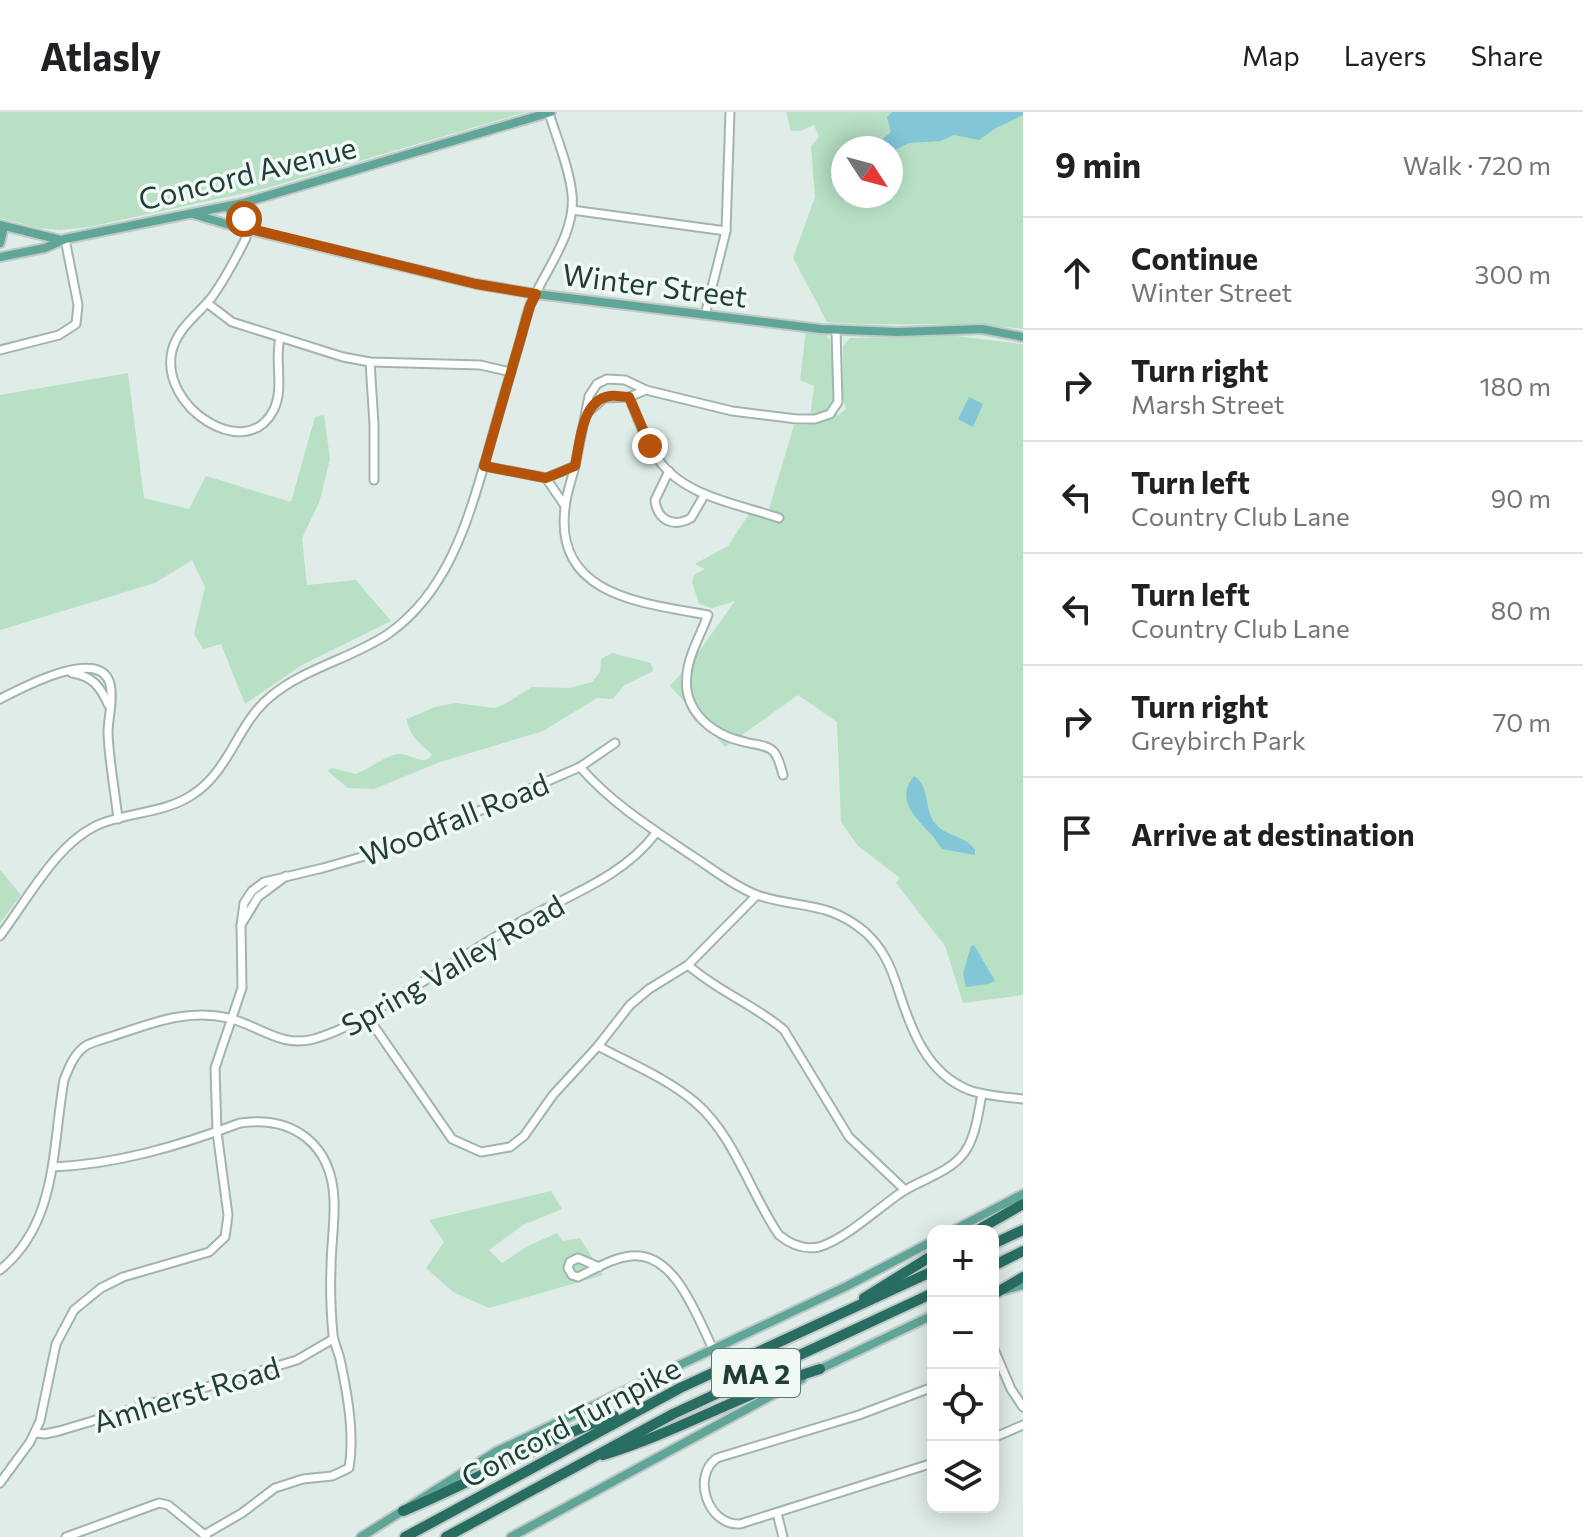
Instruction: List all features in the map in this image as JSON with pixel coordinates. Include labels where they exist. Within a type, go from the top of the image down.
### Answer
[{"type":"highway","points":[[986,1225],[1023,1204]]},
{"type":"highway","points":[[999,1241],[1023,1230]]},
{"type":"highway","points":[[999,1263],[1023,1251]]},
{"type":"highway","points":[[846,1311],[887,1281],[927,1258]]},
{"type":"highway","name":"Concord Turnpike","points":[[405,1537],[643,1407],[927,1274]]},
{"type":"highway","points":[[999,1290],[1023,1277]]},
{"type":"highway","name":"Concord Turnpike","points":[[446,1537],[582,1461],[729,1386],[927,1296]]},
{"type":"highway","points":[[582,1461],[628,1448],[790,1378],[820,1369]]},
{"type":"highway","points":[[403,1511],[436,1498],[521,1454],[588,1425],[643,1407]]},
{"type":"main road","name":"Concord Avenue","points":[[0,257],[45,248],[65,239],[250,201],[550,112]]},
{"type":"main road","points":[[247,231],[244,214],[250,201]]},
{"type":"main road","points":[[224,207],[247,231]]},
{"type":"main road","points":[[224,207],[226,219],[233,226]]},
{"type":"main road","name":"Winter Street","points":[[193,214],[247,231],[476,284],[536,294],[836,330],[898,332],[966,329],[1023,337]]},
{"type":"main road","points":[[0,243],[2,226],[65,239]]},
{"type":"main road","points":[[964,1225],[1023,1194]]},
{"type":"main road","name":"Concord Turnpike","points":[[361,1537],[497,1451],[858,1280],[927,1244]]},
{"type":"main road","points":[[999,1292],[1023,1285]]},
{"type":"main road","points":[[511,1537],[820,1369],[927,1318]]},
{"type":"street","points":[[0,936],[69,844],[91,829],[174,804],[199,790],[218,772],[251,717],[268,698],[298,679],[379,639],[415,611],[436,586],[453,555],[484,466],[536,294],[561,242],[572,210],[570,185],[550,112]]},
{"type":"street","points":[[705,315],[726,231],[730,112]]},
{"type":"street","points":[[572,210],[726,231]]},
{"type":"street","points":[[247,231],[207,303],[178,336],[172,350],[171,370],[178,392],[189,408],[216,426],[239,431],[256,427],[269,417],[278,397],[277,350],[280,338]]},
{"type":"street","points":[[0,350],[64,334],[76,324],[78,305],[65,239]]},
{"type":"street","points":[[207,303],[232,322],[370,362],[454,363],[511,372]]},
{"type":"street","points":[[783,775],[774,753],[760,745],[726,737],[710,728],[688,697],[686,678],[689,663],[708,615],[618,595],[595,585],[581,572],[571,555],[565,536],[565,506],[590,392],[602,381],[618,379],[646,390],[743,413],[797,419],[822,417],[830,414],[838,402],[836,330]]},
{"type":"street","points":[[370,362],[375,438],[374,480]]},
{"type":"street","points":[[587,414],[604,398],[629,397],[646,390]]},
{"type":"street","points":[[629,397],[655,455],[669,471],[705,494],[779,518]]},
{"type":"street","points":[[484,466],[546,478],[575,466]]},
{"type":"street","points":[[669,471],[655,500],[658,514],[667,521],[688,521],[696,513],[705,494]]},
{"type":"street","points":[[546,478],[565,506]]},
{"type":"street","points":[[0,699],[27,684],[61,673],[90,667],[103,673],[110,684],[108,736],[118,819]]},
{"type":"street","points":[[61,673],[86,675],[98,686],[109,707]]},
{"type":"street","name":"Woodfall Road","points":[[35,1433],[45,1406],[56,1344],[74,1310],[101,1288],[123,1277],[209,1252],[225,1237],[228,1215],[217,1132],[215,1068],[242,982],[241,925],[244,903],[252,891],[268,880],[396,847],[580,767],[615,743]]},
{"type":"street","points":[[580,767],[605,793],[656,833],[725,878],[757,895],[825,910],[848,920],[867,934],[888,962],[913,1032],[926,1055],[951,1080],[982,1094],[1023,1099]]},
{"type":"street","name":"Spring Valley Road","points":[[0,1268],[9,1262],[36,1226],[47,1201],[64,1080],[69,1067],[87,1046],[156,1021],[207,1014],[231,1018],[258,1031],[295,1041],[326,1035],[367,1016],[513,926],[605,877],[630,860],[656,833]]},
{"type":"street","points":[[367,1016],[452,1139],[481,1152],[510,1147],[524,1136],[553,1095],[630,1005],[688,965],[757,895]]},
{"type":"street","points":[[688,965],[784,1030],[849,1137],[905,1190]]},
{"type":"street","points":[[598,1046],[666,1082],[706,1113],[723,1134],[779,1235],[794,1245],[807,1248],[819,1247],[833,1240],[905,1190],[949,1167],[964,1153],[971,1140],[982,1094]]},
{"type":"street","points":[[53,1167],[80,1167],[135,1157],[240,1123],[276,1121],[295,1129],[322,1154],[330,1173],[334,1198],[330,1273],[333,1339],[340,1357],[351,1446],[349,1468],[332,1476],[303,1479],[275,1488],[206,1536],[168,1505],[159,1503],[87,1534],[66,1537]]},
{"type":"street","points":[[599,1267],[631,1256],[658,1262],[680,1285],[713,1349]]},
{"type":"street","name":"Amherst Road","points":[[35,1433],[59,1431],[276,1367],[310,1354],[333,1339]]},
{"type":"street","points":[[999,1367],[1023,1407]]},
{"type":"street","points":[[927,1389],[859,1415],[722,1455],[709,1464],[705,1478],[708,1503],[721,1520],[740,1524],[927,1465]]},
{"type":"street","points":[[999,1435],[1023,1425]]},
{"type":"street","points":[[0,1483],[35,1433]]},
{"type":"street","points":[[777,1513],[783,1537]]},
{"type":"green space","points":[[0,112],[526,112],[267,188],[89,227],[60,230],[0,218]]},
{"type":"green space","points":[[786,112],[1023,112],[1023,329],[827,322],[793,258],[815,197],[811,146],[819,137],[814,125],[791,131]]},
{"type":"green space","points":[[806,331],[825,333],[830,341],[837,416],[846,409],[843,399],[843,346],[850,338],[956,336],[1023,344],[1023,995],[963,1003],[945,946],[896,883],[900,878],[858,846],[841,822],[837,722],[798,695],[725,747],[670,686],[693,660],[735,601],[712,608],[699,604],[692,582],[694,575],[705,569],[695,564],[728,546],[749,514],[766,519],[794,425],[809,425],[814,386],[800,380]]},
{"type":"green space","points":[[128,373],[144,498],[189,509],[206,476],[291,502],[315,417],[324,415],[330,459],[319,503],[302,538],[307,585],[356,580],[391,621],[302,665],[245,704],[221,644],[203,649],[194,634],[205,587],[192,560],[155,583],[0,630],[0,395]]},
{"type":"green space","points":[[612,653],[651,663],[653,671],[623,686],[613,699],[597,698],[543,731],[440,762],[374,789],[348,788],[328,771],[332,768],[356,774],[398,754],[429,759],[432,754],[412,734],[407,719],[435,707],[456,703],[494,708],[532,687],[570,688],[592,682],[600,672],[601,659]]},
{"type":"green space","points":[[0,870],[21,895],[0,923]]},
{"type":"green space","points":[[551,1191],[562,1209],[523,1225],[489,1250],[502,1263],[528,1246],[557,1233],[563,1241],[580,1238],[603,1275],[489,1308],[453,1292],[426,1268],[444,1242],[429,1220]]},
{"type":"water","points":[[892,112],[1023,112],[1023,115],[979,140],[954,135],[940,141],[903,146],[903,136],[886,136],[891,132],[887,117]]},
{"type":"water","points":[[969,397],[983,404],[973,427],[958,419]]},
{"type":"water","points":[[914,776],[925,791],[934,822],[943,831],[971,845],[975,855],[942,849],[913,814],[906,792]]},
{"type":"water","points":[[974,945],[995,981],[966,987],[963,974],[971,946]]},
{"type":"route","points":[[244,219],[251,229],[476,284],[536,294],[484,466],[546,478],[575,466],[587,414],[599,400],[609,396],[629,397],[650,446]]}]
